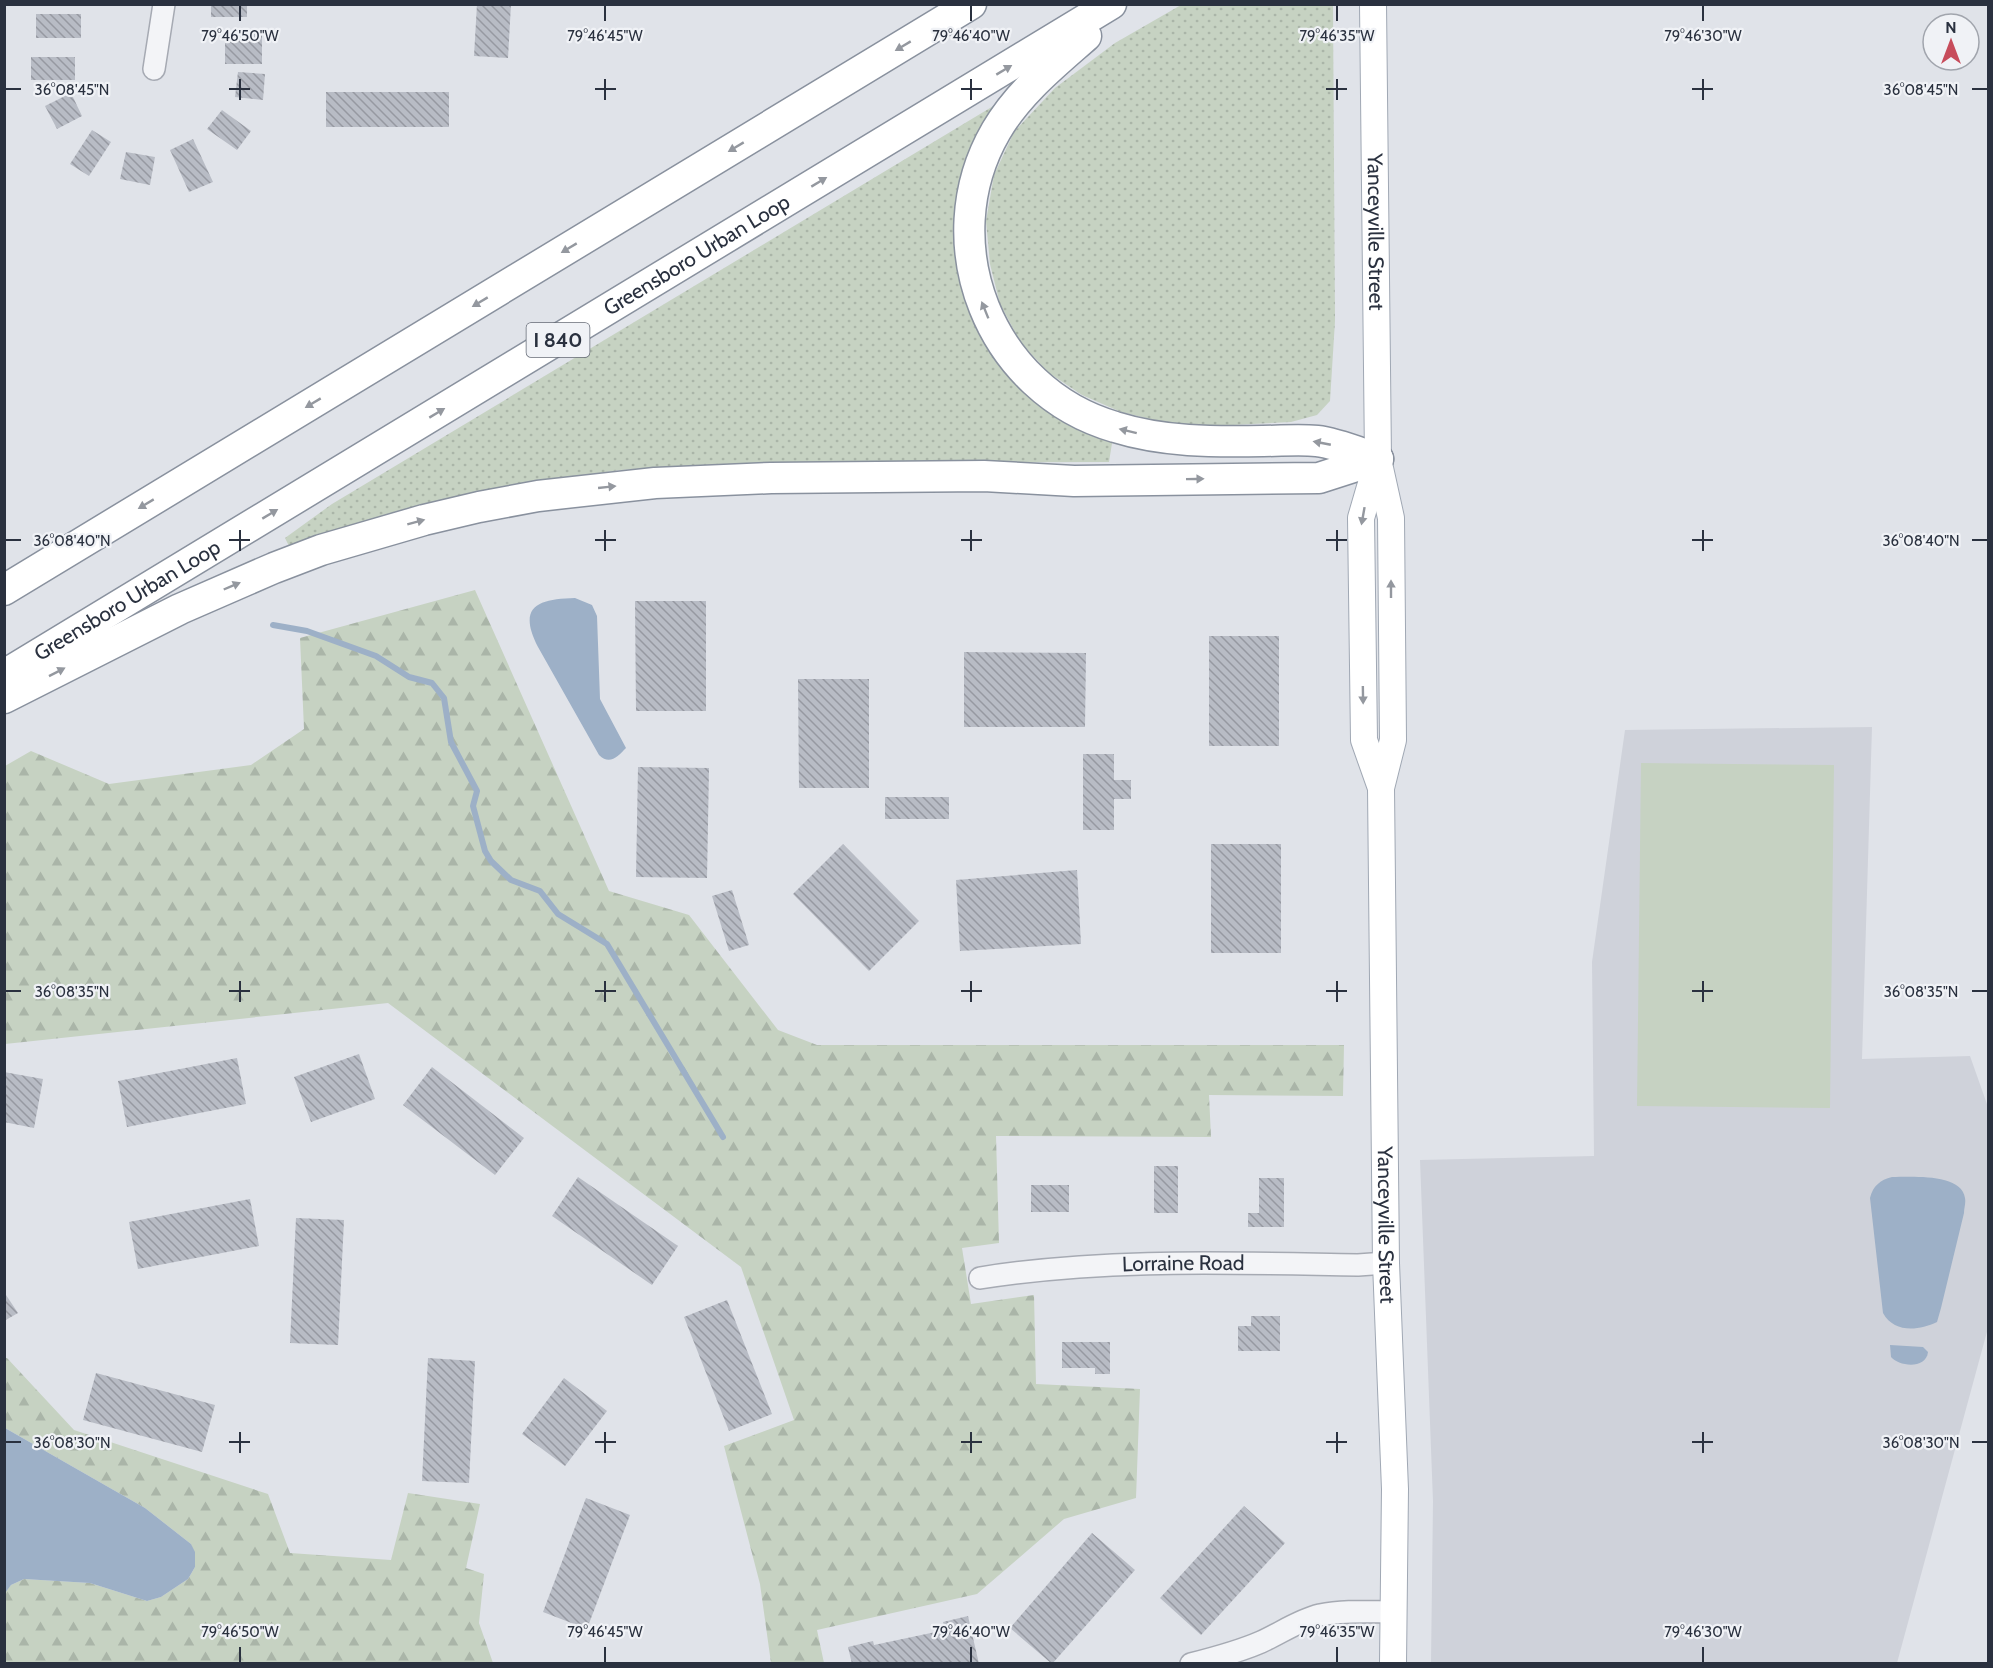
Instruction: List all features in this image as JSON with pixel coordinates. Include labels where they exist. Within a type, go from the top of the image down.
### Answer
[{"type":"highway","points":[[4,590],[971,4]]},
{"type":"highway","name":"Greensboro Urban Loop","points":[[4,675],[1111,4]]},
{"type":"highway","points":[[1122,4],[1024,93],[996,132],[985,153],[972,200],[970,249],[979,295],[987,317],[999,339],[1013,359],[1048,393],[1089,418],[1112,427],[1135,433],[1212,442],[1318,441],[1378,459]]},
{"type":"highway","points":[[4,698],[180,609],[283,564],[321,550],[415,523],[479,507],[538,496],[655,483],[771,478],[984,476],[1074,480],[1319,478],[1378,459]]},
{"type":"main road","name":"Yanceyville Street","points":[[1374,4],[1378,459],[1391,518],[1393,740],[1381,788],[1386,1263],[1395,1490],[1393,1664]]},
{"type":"street","points":[[154,69],[164,4]]},
{"type":"street","name":"Lorraine Road","points":[[980,1278],[1027,1270],[1119,1264],[1358,1265],[1386,1263]]},
{"type":"street","points":[[1191,1664],[1233,1653],[1300,1621],[1320,1615],[1342,1612],[1394,1612]]},
{"type":"shaded area","points":[[1872,727],[1862,1059],[1970,1056],[1988,1107],[1988,1328],[1897,1663],[1431,1663],[1433,1501],[1420,1160],[1594,1156],[1592,962],[1625,730]]},
{"type":"green space","points":[[1181,5],[1333,5],[1335,321],[1330,401],[1317,415],[1291,422],[1214,426],[1163,422],[1121,412],[1082,395],[1049,373],[1021,343],[1000,304],[990,264],[986,221],[994,175],[1014,132],[1055,88],[1115,43]]},
{"type":"green space","points":[[995,105],[964,163],[956,207],[958,254],[967,301],[1113,437],[1109,462],[749,463],[620,470],[492,489],[385,517],[291,550],[285,538],[332,504]]},
{"type":"green space","points":[[475,590],[609,891],[689,915],[778,1030],[817,1045],[1344,1045],[1343,1096],[1209,1095],[1211,1137],[996,1136],[999,1243],[962,1248],[971,1304],[1034,1295],[1036,1384],[1140,1389],[1136,1498],[1064,1519],[977,1594],[817,1630],[824,1663],[771,1663],[760,1584],[724,1446],[794,1420],[741,1267],[388,1003],[5,1044],[5,766],[31,751],[109,784],[251,765],[304,729],[300,638]]},
{"type":"green space","points":[[1641,763],[1834,765],[1830,1108],[1637,1106]]},
{"type":"green space","points":[[4,1358],[7,1358],[74,1430],[268,1494],[290,1553],[391,1560],[408,1493],[480,1504],[466,1568],[484,1574],[479,1623],[493,1663],[5,1663],[4,1593],[11,1585],[24,1579],[90,1583],[147,1601],[161,1597],[188,1579],[195,1567],[191,1544],[145,1508],[5,1428]]},
{"type":"water","points":[[575,598],[592,605],[597,616],[600,699],[626,748],[610,760],[599,755],[532,633],[530,622],[535,607],[551,600]]},
{"type":"water","points":[[1892,1177],[1945,1180],[1962,1190],[1965,1198],[1964,1213],[1937,1322],[1922,1327],[1900,1327],[1893,1324],[1883,1313],[1870,1198],[1878,1184]]},
{"type":"water","points":[[1890,1345],[1923,1347],[1928,1352],[1926,1358],[1917,1364],[1899,1363],[1891,1357]]},
{"type":"water","points":[[5,1428],[145,1508],[191,1544],[195,1552],[195,1567],[188,1579],[161,1597],[147,1601],[90,1583],[24,1579],[11,1585],[5,1593]]},
{"type":"building","points":[[211,4],[247,4],[247,17],[211,17]]},
{"type":"building","points":[[477,4],[511,4],[508,58],[474,56]]},
{"type":"building","points":[[36,14],[81,14],[81,38],[36,38]]},
{"type":"building","points":[[225,32],[262,32],[262,64],[225,64]]},
{"type":"building","points":[[31,57],[75,57],[75,80],[31,80]]},
{"type":"building","points":[[238,72],[265,74],[263,100],[235,97]]},
{"type":"building","points":[[326,92],[449,92],[449,127],[326,127]]},
{"type":"building","points":[[71,93],[82,116],[57,129],[45,106]]},
{"type":"building","points":[[222,110],[251,131],[237,150],[207,129]]},
{"type":"building","points":[[92,130],[111,142],[89,176],[70,164]]},
{"type":"building","points":[[193,139],[213,182],[189,192],[170,150]]},
{"type":"building","points":[[126,152],[155,157],[150,185],[120,179]]},
{"type":"building","points":[[635,601],[706,601],[706,711],[636,711]]},
{"type":"building","points":[[1209,636],[1279,636],[1279,746],[1209,746]]},
{"type":"building","points":[[964,652],[1086,653],[1085,727],[964,727]]},
{"type":"building","points":[[798,679],[869,679],[869,788],[799,788]]},
{"type":"building","points":[[1083,754],[1114,754],[1114,780],[1131,780],[1131,799],[1114,799],[1114,830],[1083,830]]},
{"type":"building","points":[[638,767],[709,768],[707,878],[636,877]]},
{"type":"building","points":[[885,797],[949,797],[949,819],[885,819]]},
{"type":"building","points":[[843,844],[919,921],[869,971],[793,894]]},
{"type":"building","points":[[1211,844],[1281,844],[1281,953],[1211,953]]},
{"type":"building","points":[[1077,870],[1081,944],[960,951],[956,880]]},
{"type":"building","points":[[732,890],[749,945],[729,951],[712,896]]},
{"type":"building","points":[[359,1054],[375,1099],[311,1122],[294,1077]]},
{"type":"building","points":[[237,1058],[246,1104],[127,1127],[118,1081]]},
{"type":"building","points":[[432,1067],[524,1138],[495,1175],[403,1105]]},
{"type":"building","points":[[4,1072],[43,1079],[34,1128],[4,1122]]},
{"type":"building","points":[[1154,1166],[1178,1166],[1178,1213],[1154,1213]]},
{"type":"building","points":[[578,1177],[678,1246],[652,1285],[552,1216]]},
{"type":"building","points":[[1259,1178],[1284,1178],[1284,1227],[1248,1227],[1248,1213],[1259,1213]]},
{"type":"building","points":[[1031,1185],[1069,1185],[1069,1212],[1031,1212]]},
{"type":"building","points":[[250,1199],[259,1246],[138,1269],[129,1222]]},
{"type":"building","points":[[296,1218],[344,1220],[338,1345],[290,1343]]},
{"type":"building","points":[[4,1292],[18,1313],[4,1321]]},
{"type":"building","points":[[727,1300],[772,1414],[729,1431],[684,1317]]},
{"type":"building","points":[[1251,1316],[1280,1316],[1280,1351],[1238,1351],[1238,1326],[1251,1326]]},
{"type":"building","points":[[1062,1342],[1110,1342],[1110,1374],[1095,1374],[1095,1368],[1062,1368]]},
{"type":"building","points":[[428,1358],[475,1361],[469,1483],[422,1481]]},
{"type":"building","points":[[96,1373],[215,1405],[202,1452],[83,1420]]},
{"type":"building","points":[[564,1378],[607,1411],[565,1466],[522,1434]]},
{"type":"building","points":[[586,1498],[630,1515],[587,1629],[543,1612]]},
{"type":"building","points":[[1244,1506],[1285,1543],[1201,1635],[1160,1598]]},
{"type":"building","points":[[1092,1533],[1135,1570],[1052,1664],[1010,1628]]},
{"type":"building","points":[[968,1616],[979,1664],[852,1664],[848,1647],[873,1641],[874,1645],[945,1630],[943,1622]]},
{"type":"waterway","points":[[273,625],[307,631],[376,656],[409,677],[432,683],[444,698],[451,742],[477,791],[473,806],[485,851],[491,861],[511,880],[540,891],[558,914],[607,944],[723,1137]]}]
